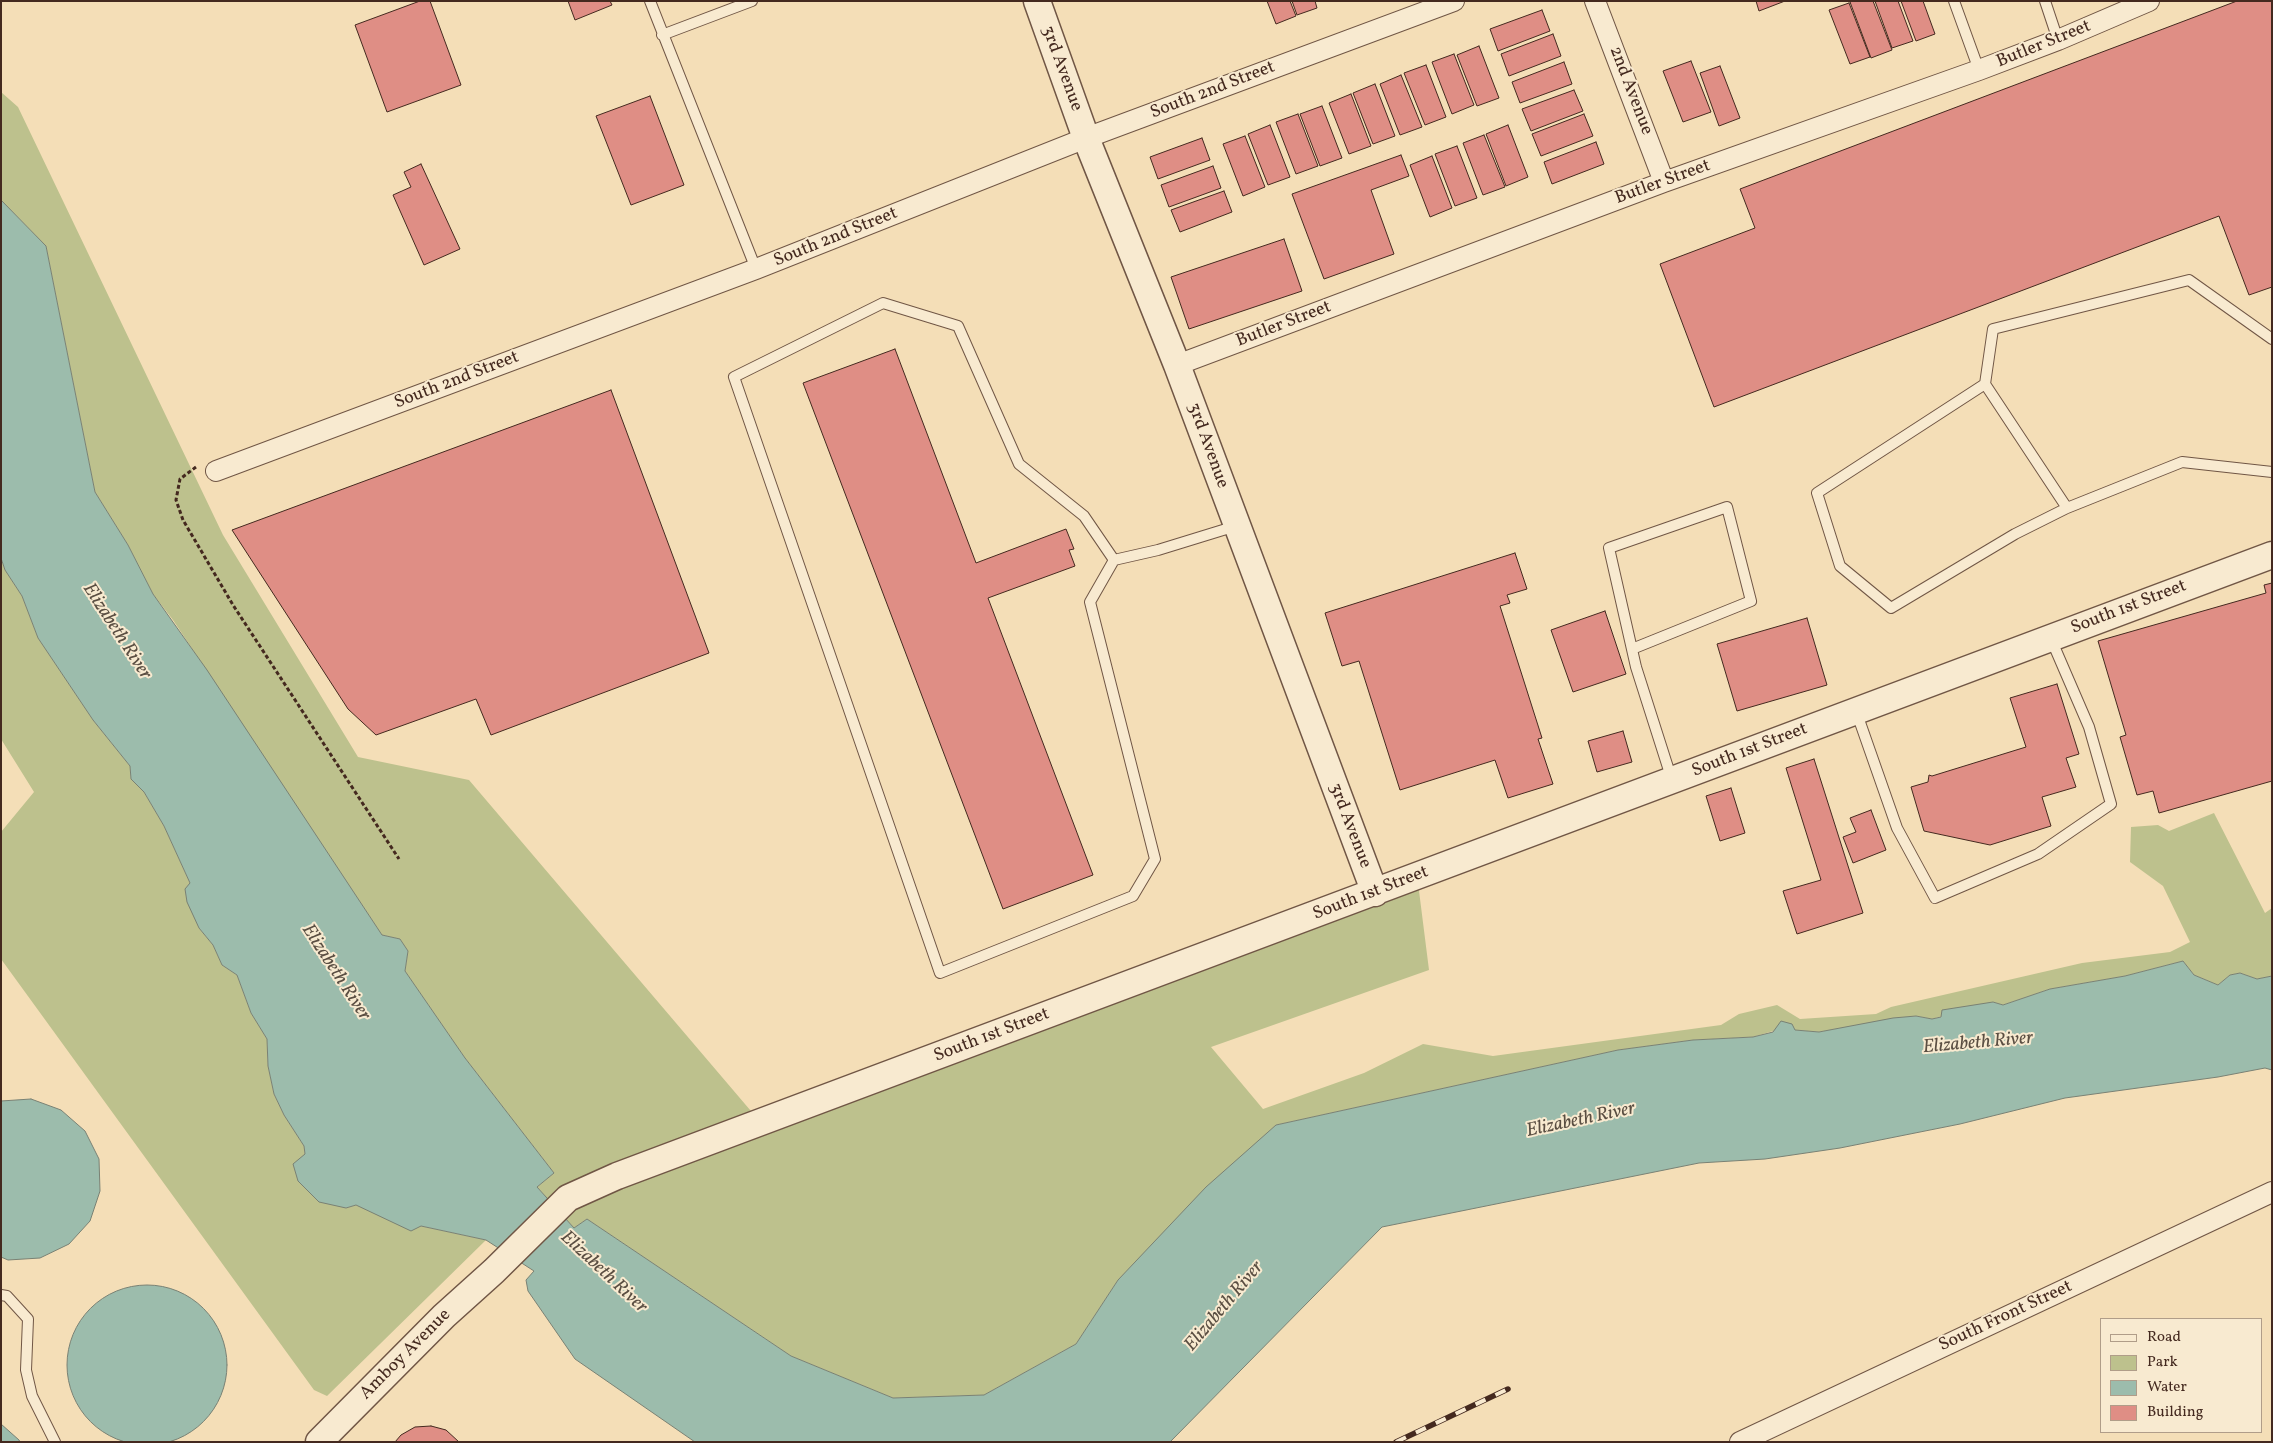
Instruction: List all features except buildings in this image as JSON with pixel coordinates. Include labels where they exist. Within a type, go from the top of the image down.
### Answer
[{"type":"street","name":"3rd Avenue","points":[[1037,1],[1086,138],[1177,365],[1375,893]]},
{"type":"street","name":"South 2nd Street","points":[[216,471],[756,269],[1086,138],[1454,1]]},
{"type":"street","name":"2nd Avenue","points":[[1595,1],[1664,182]]},
{"type":"street","name":"Butler Street","points":[[1177,365],[1664,182],[1979,70],[2058,40],[2149,1]]},
{"type":"street","name":"South 1st Street","points":[[494,1271],[568,1198],[617,1176],[2272,555]]},
{"type":"street","name":"South Front Street","points":[[1740,1442],[2272,1192]]},
{"type":"street","name":"Amboy Avenue","points":[[319,1442],[444,1316],[494,1271]]},
{"type":"lane","points":[[650,1],[756,269]]},
{"type":"lane","points":[[662,35],[752,1]]},
{"type":"lane","points":[[1954,1],[1979,70]]},
{"type":"lane","points":[[2045,1],[2058,40]]},
{"type":"lane","points":[[2067,508],[1985,384],[1993,329],[2190,280],[2272,339]]},
{"type":"lane","points":[[1114,560],[1084,516],[1019,464],[958,326],[883,303],[734,378],[940,973],[1133,896],[1155,858],[1090,602],[1114,560],[1158,550],[1236,526]]},
{"type":"lane","points":[[1985,384],[1817,492],[1840,566],[1891,608],[2015,534],[2067,508],[2182,462],[2272,472]]},
{"type":"lane","points":[[1632,650],[1751,601],[1727,507],[1609,548],[1632,650],[1672,780]]},
{"type":"lane","points":[[1856,711],[1897,828],[1935,898],[2038,854],[2111,804],[2089,727],[2050,638]]},
{"type":"lane","points":[[1,1295],[7,1296],[28,1319],[26,1370],[32,1396],[55,1442]]},
{"type":"path","points":[[216,471],[197,466],[180,479],[176,500],[183,520],[234,605],[399,859]]},
{"type":"green space","points":[[1,92],[18,107],[223,535],[358,757],[469,780],[762,1124],[1418,883],[1429,970],[1211,1047],[1263,1109],[1364,1073],[1423,1044],[1493,1056],[1721,1025],[1739,1014],[1777,1005],[1800,1019],[1876,1014],[1891,1007],[2082,963],[2170,952],[2190,942],[2163,886],[2130,862],[2131,827],[2158,825],[2169,831],[2214,813],[2265,913],[2272,908],[2272,976],[2257,979],[2240,973],[2230,975],[2218,985],[2194,975],[2183,961],[2125,976],[2050,989],[2003,1005],[1993,1002],[1932,1019],[1916,1016],[1819,1032],[1773,1031],[1753,1037],[1693,1040],[1618,1050],[1276,1125],[1118,1280],[1076,1344],[984,1395],[893,1398],[791,1356],[587,1219],[574,1228],[537,1187],[554,1173],[465,1058],[405,971],[408,951],[400,939],[382,935],[173,620],[153,594],[128,545],[95,492],[46,246],[1,200]]},
{"type":"green space","points":[[1,558],[5,570],[22,596],[38,638],[93,720],[130,766],[131,779],[144,792],[164,826],[190,883],[199,928],[213,945],[222,965],[237,975],[251,1013],[267,1039],[268,1066],[274,1094],[284,1115],[304,1146],[305,1154],[346,1208],[356,1205],[421,1226],[486,1240],[327,1396],[314,1390],[1,959],[1,832],[34,792],[1,739]]},
{"type":"water","name":"Elizabeth River","points":[[1,200],[46,246],[95,492],[128,545],[153,594],[207,670],[382,935],[400,939],[408,951],[405,971],[465,1058],[554,1173],[537,1187],[574,1228],[587,1219],[791,1356],[893,1398],[984,1395],[1076,1344],[1118,1280],[1206,1187],[1276,1125],[1618,1050],[1693,1040],[1753,1037],[1773,1032],[1781,1021],[1792,1024],[1795,1030],[1819,1032],[1893,1018],[1916,1016],[1932,1019],[1941,1017],[1942,1010],[1993,1002],[2003,1005],[2050,989],[2125,976],[2183,961],[2194,975],[2218,985],[2230,975],[2240,973],[2257,979],[2272,976],[2272,1070],[2265,1068],[2218,1077],[2065,1098],[1960,1124],[1840,1148],[1765,1159],[1699,1163],[1382,1227],[1170,1442],[695,1442],[575,1359],[528,1291],[526,1280],[534,1271],[486,1240],[421,1226],[411,1231],[356,1205],[346,1208],[319,1202],[298,1181],[293,1164],[305,1154],[304,1146],[284,1115],[274,1094],[268,1066],[267,1039],[251,1013],[237,975],[222,965],[213,945],[199,928],[187,902],[185,889],[190,883],[164,826],[144,792],[131,779],[130,766],[93,720],[38,638],[22,596],[5,570],[1,558]]},
{"type":"water","points":[[31,1099],[61,1110],[85,1131],[99,1159],[100,1191],[90,1221],[69,1244],[40,1258],[8,1260],[1,1257],[1,1101]]},
{"type":"water","points":[[139,1285],[155,1285],[170,1288],[185,1294],[198,1303],[218,1327],[227,1357],[227,1373],[224,1388],[218,1403],[209,1416],[185,1436],[159,1444],[124,1442],[109,1436],[96,1427],[76,1403],[67,1373],[67,1357],[70,1342],[76,1327],[85,1314],[109,1294]]},
{"type":"water","points":[[1,1424],[19,1440],[20,1442],[1,1442]]},
{"type":"railway","points":[[1396,1442],[1508,1389]]}]
